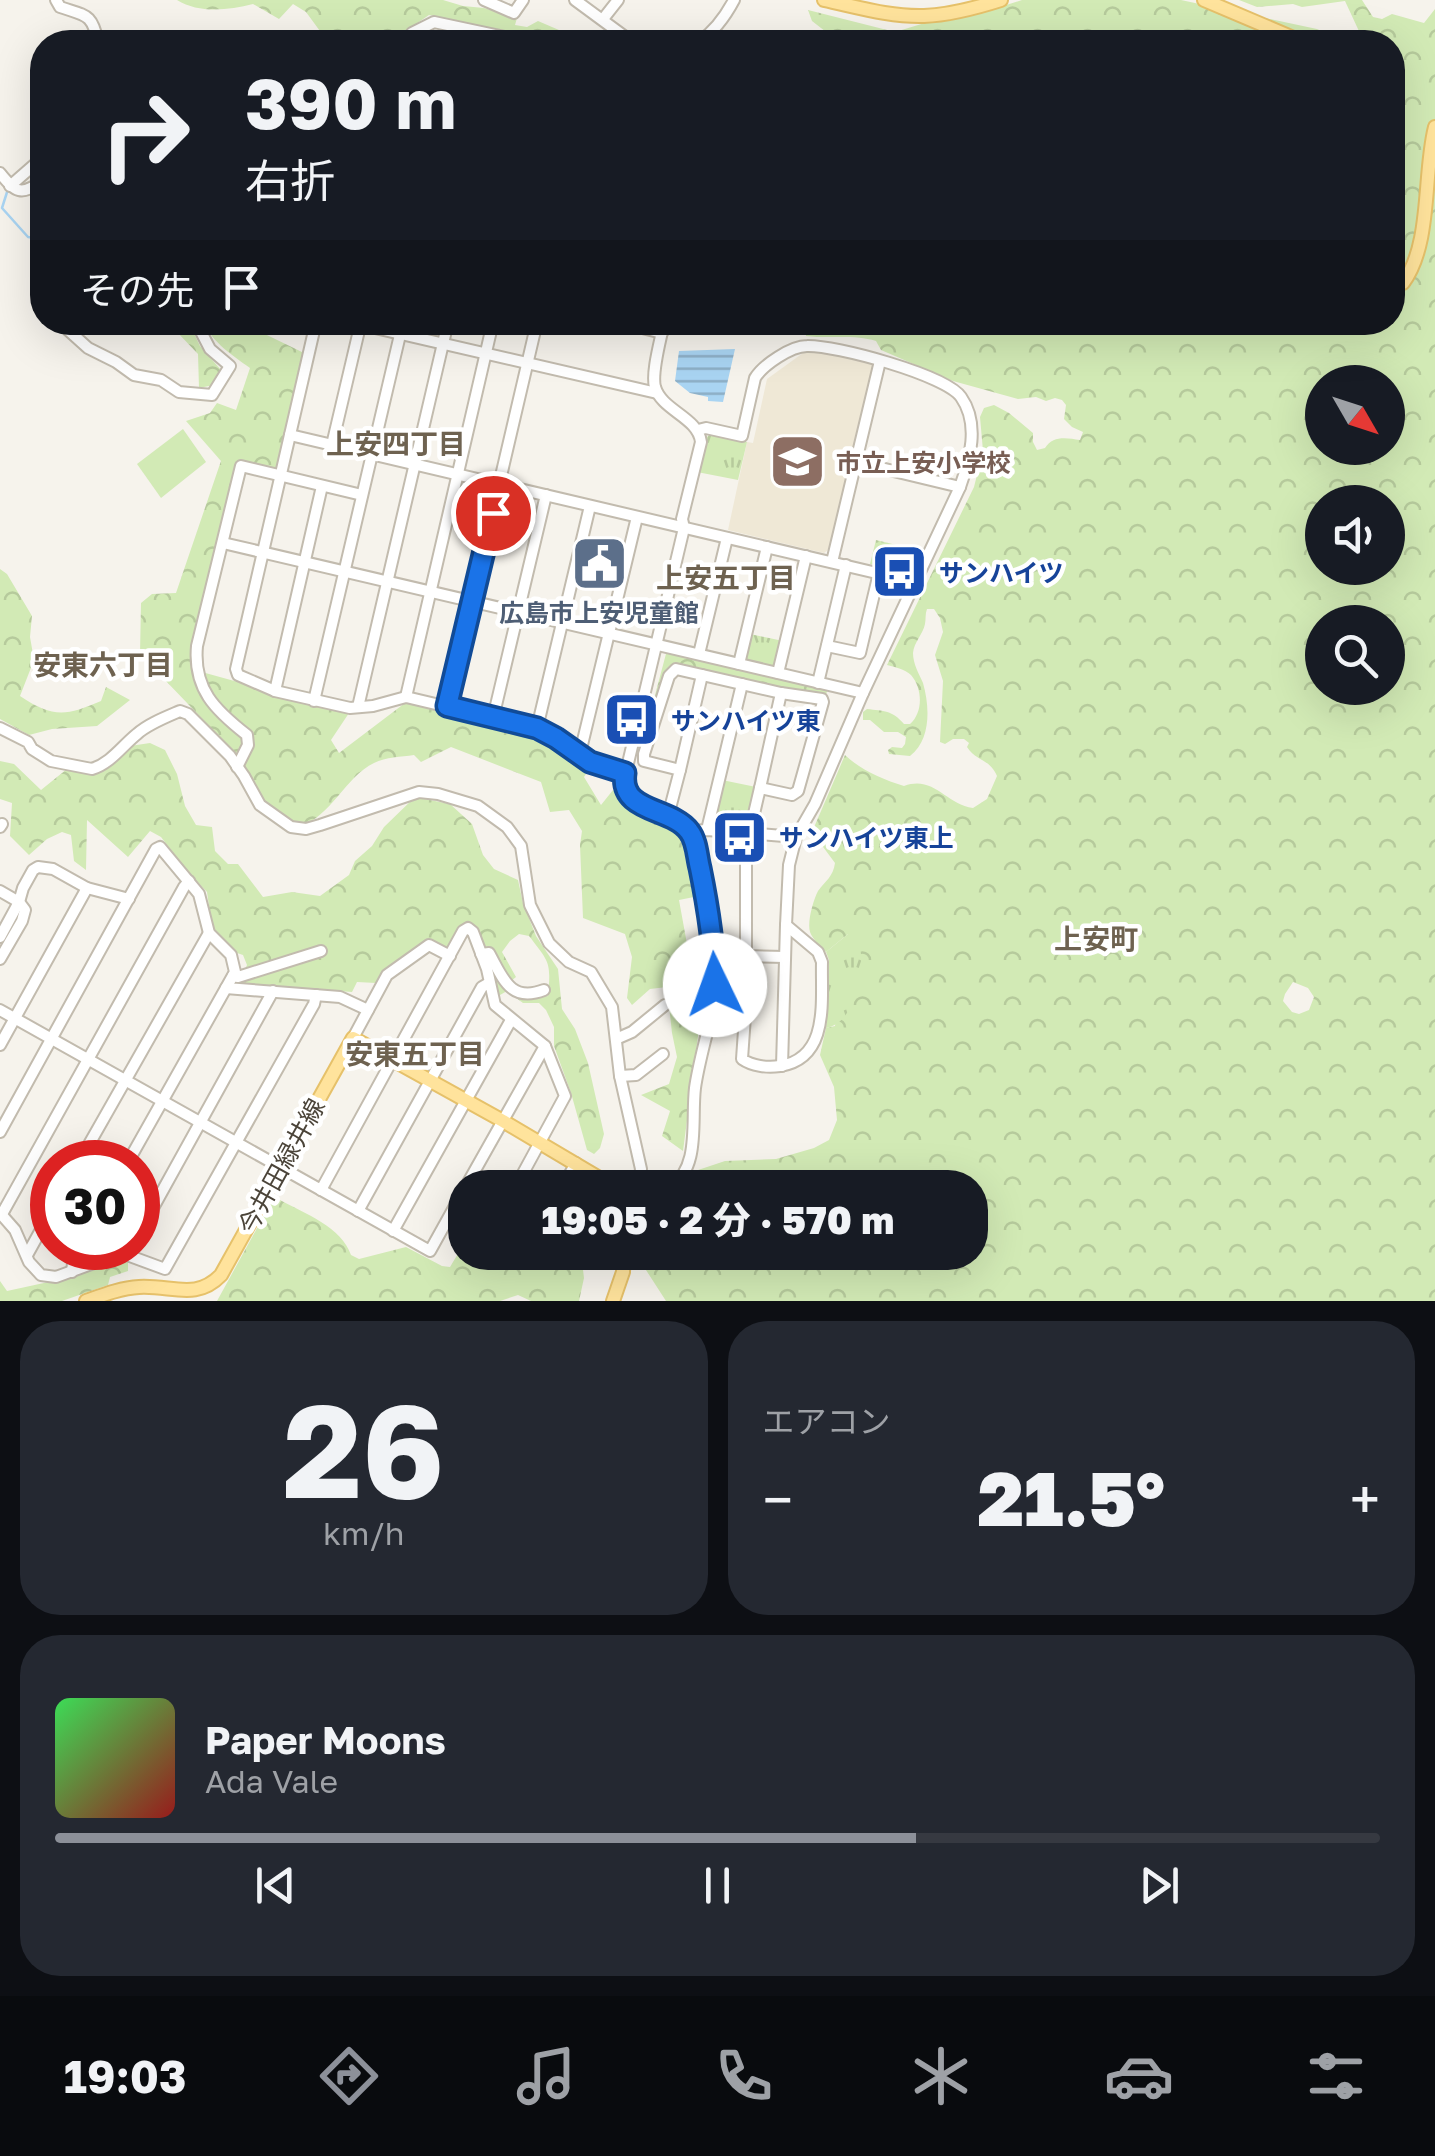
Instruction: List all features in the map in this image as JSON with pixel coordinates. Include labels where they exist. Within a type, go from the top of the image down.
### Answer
[{"type":"main road","points":[[824,0],[885,14],[925,16],[1000,0]]},
{"type":"main road","points":[[1204,0],[1275,30]]},
{"type":"main road","points":[[1405,280],[1416,258],[1435,126]]},
{"type":"main road","points":[[353,1038],[587,1170]]},
{"type":"main road","name":"今井田緑井線","points":[[86,1301],[141,1287],[194,1292],[212,1285],[353,1038]]},
{"type":"main road","points":[[614,1301],[623,1270]]},
{"type":"street","points":[[56,0],[60,6],[88,16],[95,30]]},
{"type":"street","points":[[484,0],[514,14],[523,0]]},
{"type":"street","points":[[575,0],[617,30]]},
{"type":"street","points":[[604,19],[618,0]]},
{"type":"street","points":[[714,30],[734,0]]},
{"type":"street","points":[[418,30],[434,22],[472,30]]},
{"type":"street","points":[[10,186],[30,168]]},
{"type":"street","points":[[0,173],[17,191],[30,190]]},
{"type":"street","points":[[72,335],[134,374],[161,380],[179,392],[212,395],[230,366],[210,349],[203,335]]},
{"type":"street","points":[[313,335],[236,669],[238,675],[275,691],[350,708],[406,697],[537,728],[590,762],[625,773]]},
{"type":"street","points":[[332,445],[355,335]]},
{"type":"street","points":[[314,701],[400,335]]},
{"type":"street","points":[[420,335],[443,344],[657,393],[698,430],[701,442],[682,518],[684,528],[624,780],[634,801],[689,830],[796,837]]},
{"type":"street","points":[[358,707],[445,335]]},
{"type":"street","points":[[406,697],[491,335]]},
{"type":"street","points":[[447,706],[534,335]]},
{"type":"street","points":[[657,393],[654,382],[662,335]]},
{"type":"street","points":[[698,430],[706,428],[742,436],[759,371],[796,348],[808,346],[900,366],[952,387],[960,394],[972,426],[972,445],[960,487],[815,804],[796,837],[789,865],[782,1066]]},
{"type":"street","points":[[832,562],[880,361]]},
{"type":"street","points":[[290,435],[915,582]]},
{"type":"street","points":[[856,462],[960,487]]},
{"type":"street","points":[[237,766],[248,745],[247,735],[209,698],[196,669],[197,646],[241,466],[362,495]]},
{"type":"street","points":[[275,691],[322,486]]},
{"type":"street","points":[[494,718],[546,495]]},
{"type":"street","points":[[537,728],[590,506]]},
{"type":"street","points":[[580,753],[637,517]]},
{"type":"street","points":[[699,654],[727,538]]},
{"type":"street","points":[[222,542],[863,693]]},
{"type":"street","points":[[739,664],[766,547]]},
{"type":"street","points":[[778,673],[806,556]]},
{"type":"street","points":[[818,683],[846,566]]},
{"type":"street","points":[[827,646],[860,653],[878,574]]},
{"type":"street","points":[[680,770],[644,761],[670,676],[676,668],[822,700],[798,791],[792,796],[760,788]]},
{"type":"street","points":[[668,816],[702,675]]},
{"type":"street","points":[[708,830],[742,684]]},
{"type":"street","points":[[780,692],[746,848],[742,1059],[748,1063],[772,1067],[795,1063],[810,1051],[820,1024],[822,962],[818,952],[786,924]]},
{"type":"street","points":[[0,728],[28,742],[51,761],[92,768],[110,760],[139,731],[180,711],[230,756],[260,805],[298,829],[419,792],[460,800],[491,814],[507,826],[521,846],[530,906],[549,943],[569,962],[591,972],[610,1000],[620,1076],[642,1170]]},
{"type":"street","points":[[686,1170],[695,1086],[715,985],[712,932],[689,830]]},
{"type":"street","points":[[0,1132],[160,848],[200,894],[209,933],[231,956],[235,972],[140,1140]]},
{"type":"street","points":[[0,937],[22,888],[38,867],[53,869],[87,888],[129,899]]},
{"type":"street","points":[[77,1270],[56,1277],[41,1274],[1,1213],[190,882]]},
{"type":"street","points":[[0,1045],[87,888]]},
{"type":"street","points":[[0,891],[19,902],[24,910],[22,921],[0,959]]},
{"type":"street","points":[[321,1190],[468,928],[482,954],[495,1005],[545,1046],[565,1096],[524,1170]]},
{"type":"street","points":[[92,1140],[209,933]]},
{"type":"street","points":[[353,1038],[387,975],[429,945],[450,956]]},
{"type":"street","points":[[233,976],[238,978],[321,951]]},
{"type":"street","points":[[482,954],[489,953],[503,979],[520,994],[544,990]]},
{"type":"street","points":[[745,956],[784,958]]},
{"type":"street","points":[[358,1211],[482,987],[489,983]]},
{"type":"street","points":[[226,988],[340,998],[368,1010]]},
{"type":"street","points":[[160,1194],[273,992]]},
{"type":"street","points":[[160,1266],[166,1269],[316,995]]},
{"type":"street","points":[[616,1039],[632,1032],[665,1006]]},
{"type":"street","points":[[0,1010],[430,1251],[448,1225]]},
{"type":"street","points":[[393,1231],[511,1020]]},
{"type":"street","points":[[475,1170],[545,1046]]},
{"type":"street","points":[[620,1076],[636,1074],[663,1054]]},
{"type":"street","points":[[572,1170],[576,1163]]},
{"type":"street","points":[[27,1255],[30,1250]]},
{"type":"shaded area","name":"市立上安小学校","points":[[824,352],[874,367],[831,548],[824,553],[728,530],[747,442],[753,443],[767,379],[803,353]]},
{"type":"green space","points":[[177,0],[443,0],[517,18],[515,25],[527,27],[538,21],[559,30],[502,30],[429,15],[407,30],[319,30],[306,12],[293,4],[279,19],[253,4],[205,9]]},
{"type":"green space","points":[[1022,0],[1181,0],[1319,30],[902,30]]},
{"type":"green space","points":[[1239,0],[1362,0],[1373,17],[1382,19],[1392,14],[1424,23],[1435,9],[1435,1301],[666,1301],[646,1270],[988,1270],[988,1170],[698,1170],[725,1161],[776,1159],[829,1140],[837,1120],[834,1087],[820,1055],[826,1028],[835,1026],[848,934],[826,952],[810,932],[814,900],[835,863],[812,832],[845,755],[880,777],[904,786],[924,784],[963,805],[973,808],[987,799],[997,776],[994,770],[971,752],[964,739],[940,742],[943,681],[935,655],[943,632],[934,609],[927,609],[913,653],[928,712],[917,749],[910,756],[889,754],[892,747],[902,748],[906,737],[898,732],[884,732],[870,720],[863,720],[863,712],[887,712],[904,724],[910,724],[917,714],[919,694],[915,681],[906,671],[887,665],[974,487],[983,451],[980,417],[984,408],[994,405],[1009,413],[1033,433],[1037,450],[1056,439],[1080,440],[1083,432],[1064,419],[1066,405],[1062,400],[1018,399],[953,381],[881,350],[876,341],[806,335],[1405,335],[1405,30],[1358,30],[1345,1],[1302,7],[1257,7]],"holes":[[[1293,982],[1308,988],[1314,997],[1309,1010],[1292,1012],[1283,1001],[1285,994]]]},
{"type":"green space","points":[[808,10],[887,30],[824,30],[812,21]]},
{"type":"green space","points":[[180,335],[195,335],[221,370],[214,385],[199,388],[198,354]]},
{"type":"green space","points":[[212,335],[267,335],[304,353],[278,469],[238,462],[191,669],[349,713],[331,740],[339,753],[405,703],[537,731],[592,765],[584,777],[601,805],[613,790],[629,806],[681,836],[694,897],[679,900],[687,944],[706,944],[706,975],[683,1151],[662,1136],[670,1111],[641,1095],[669,1084],[677,1057],[667,987],[650,989],[632,1005],[627,998],[632,957],[625,934],[583,918],[582,831],[569,810],[550,812],[541,782],[451,747],[421,762],[414,755],[389,758],[364,769],[320,815],[301,825],[265,804],[237,755],[140,654],[141,603],[152,594],[176,593],[221,461],[186,421],[210,413],[217,403],[236,410],[250,368]]},
{"type":"green space","points":[[183,429],[206,462],[161,498],[137,464]]},
{"type":"green space","points":[[710,434],[747,442],[738,480],[697,472]]},
{"type":"green space","points":[[876,540],[925,552],[915,572],[909,574],[870,564]]},
{"type":"green space","points":[[0,569],[32,616],[34,660],[20,696],[60,712],[101,701],[106,687],[130,700],[97,726],[29,735],[0,719]]},
{"type":"green space","points":[[750,634],[783,641],[777,665],[773,668],[747,662]]},
{"type":"green space","points":[[667,650],[828,688],[825,698],[676,666],[660,700],[654,699]]},
{"type":"green space","points":[[150,743],[165,750],[196,825],[212,827],[215,851],[228,864],[238,864],[263,897],[292,892],[320,896],[349,875],[355,861],[415,797],[450,804],[472,824],[483,855],[494,869],[518,880],[536,936],[558,969],[562,1009],[575,1029],[588,1063],[604,1134],[600,1148],[594,1154],[587,1150],[546,1010],[539,1003],[523,1003],[507,991],[495,994],[491,969],[516,994],[548,996],[548,963],[529,936],[519,934],[502,952],[516,977],[511,981],[493,949],[485,946],[476,926],[470,925],[458,931],[447,949],[426,941],[381,973],[376,983],[357,982],[352,992],[238,984],[247,965],[243,955],[234,952],[212,928],[207,892],[161,837],[150,831],[128,857],[87,820],[86,870],[74,861],[71,835],[62,832],[47,839],[29,855],[10,836],[12,803],[0,799],[0,761],[14,764],[41,790],[67,769],[109,768],[130,746]]},
{"type":"green space","points":[[722,780],[756,787],[749,821],[743,826],[720,824],[715,819]]},
{"type":"green space","points":[[848,934],[858,938],[860,949],[857,990],[845,1015],[826,1028],[826,952]]},
{"type":"green space","points":[[280,1200],[331,1229],[351,1255],[359,1259],[406,1247],[448,1270],[583,1270],[579,1301],[531,1301],[518,1295],[500,1301],[217,1301],[272,1201]]},
{"type":"green space","points":[[89,1270],[128,1270],[110,1277],[108,1285],[62,1301],[0,1301],[0,1281],[7,1291]]},
{"type":"water","points":[[735,349],[723,402],[708,401],[708,397],[690,393],[675,381],[679,351]]},
{"type":"waterway","points":[[8,189],[2,208],[30,237]]},
{"type":"place","name":"市立上安小学校","points":[[797,462]]},
{"type":"place","name":"広島市上安児童館","points":[[599,563]]},
{"type":"place","name":"サンハイツ","points":[[900,572]]},
{"type":"place","name":"サンハイツ東","points":[[632,720]]},
{"type":"place","name":"サンハイツ東上","points":[[740,837]]},
{"type":"district","name":"上安四丁目","points":[[396,443]]},
{"type":"district","name":"上安五丁目","points":[[726,577]]},
{"type":"district","name":"安東六丁目","points":[[103,664]]},
{"type":"district","name":"上安町","points":[[1096,938]]},
{"type":"district","name":"安東五丁目","points":[[415,1053]]},
{"type":"route","points":[[493,513],[447,706],[537,728],[590,762],[625,773],[628,793],[634,801],[689,830],[712,932],[715,985]]}]
